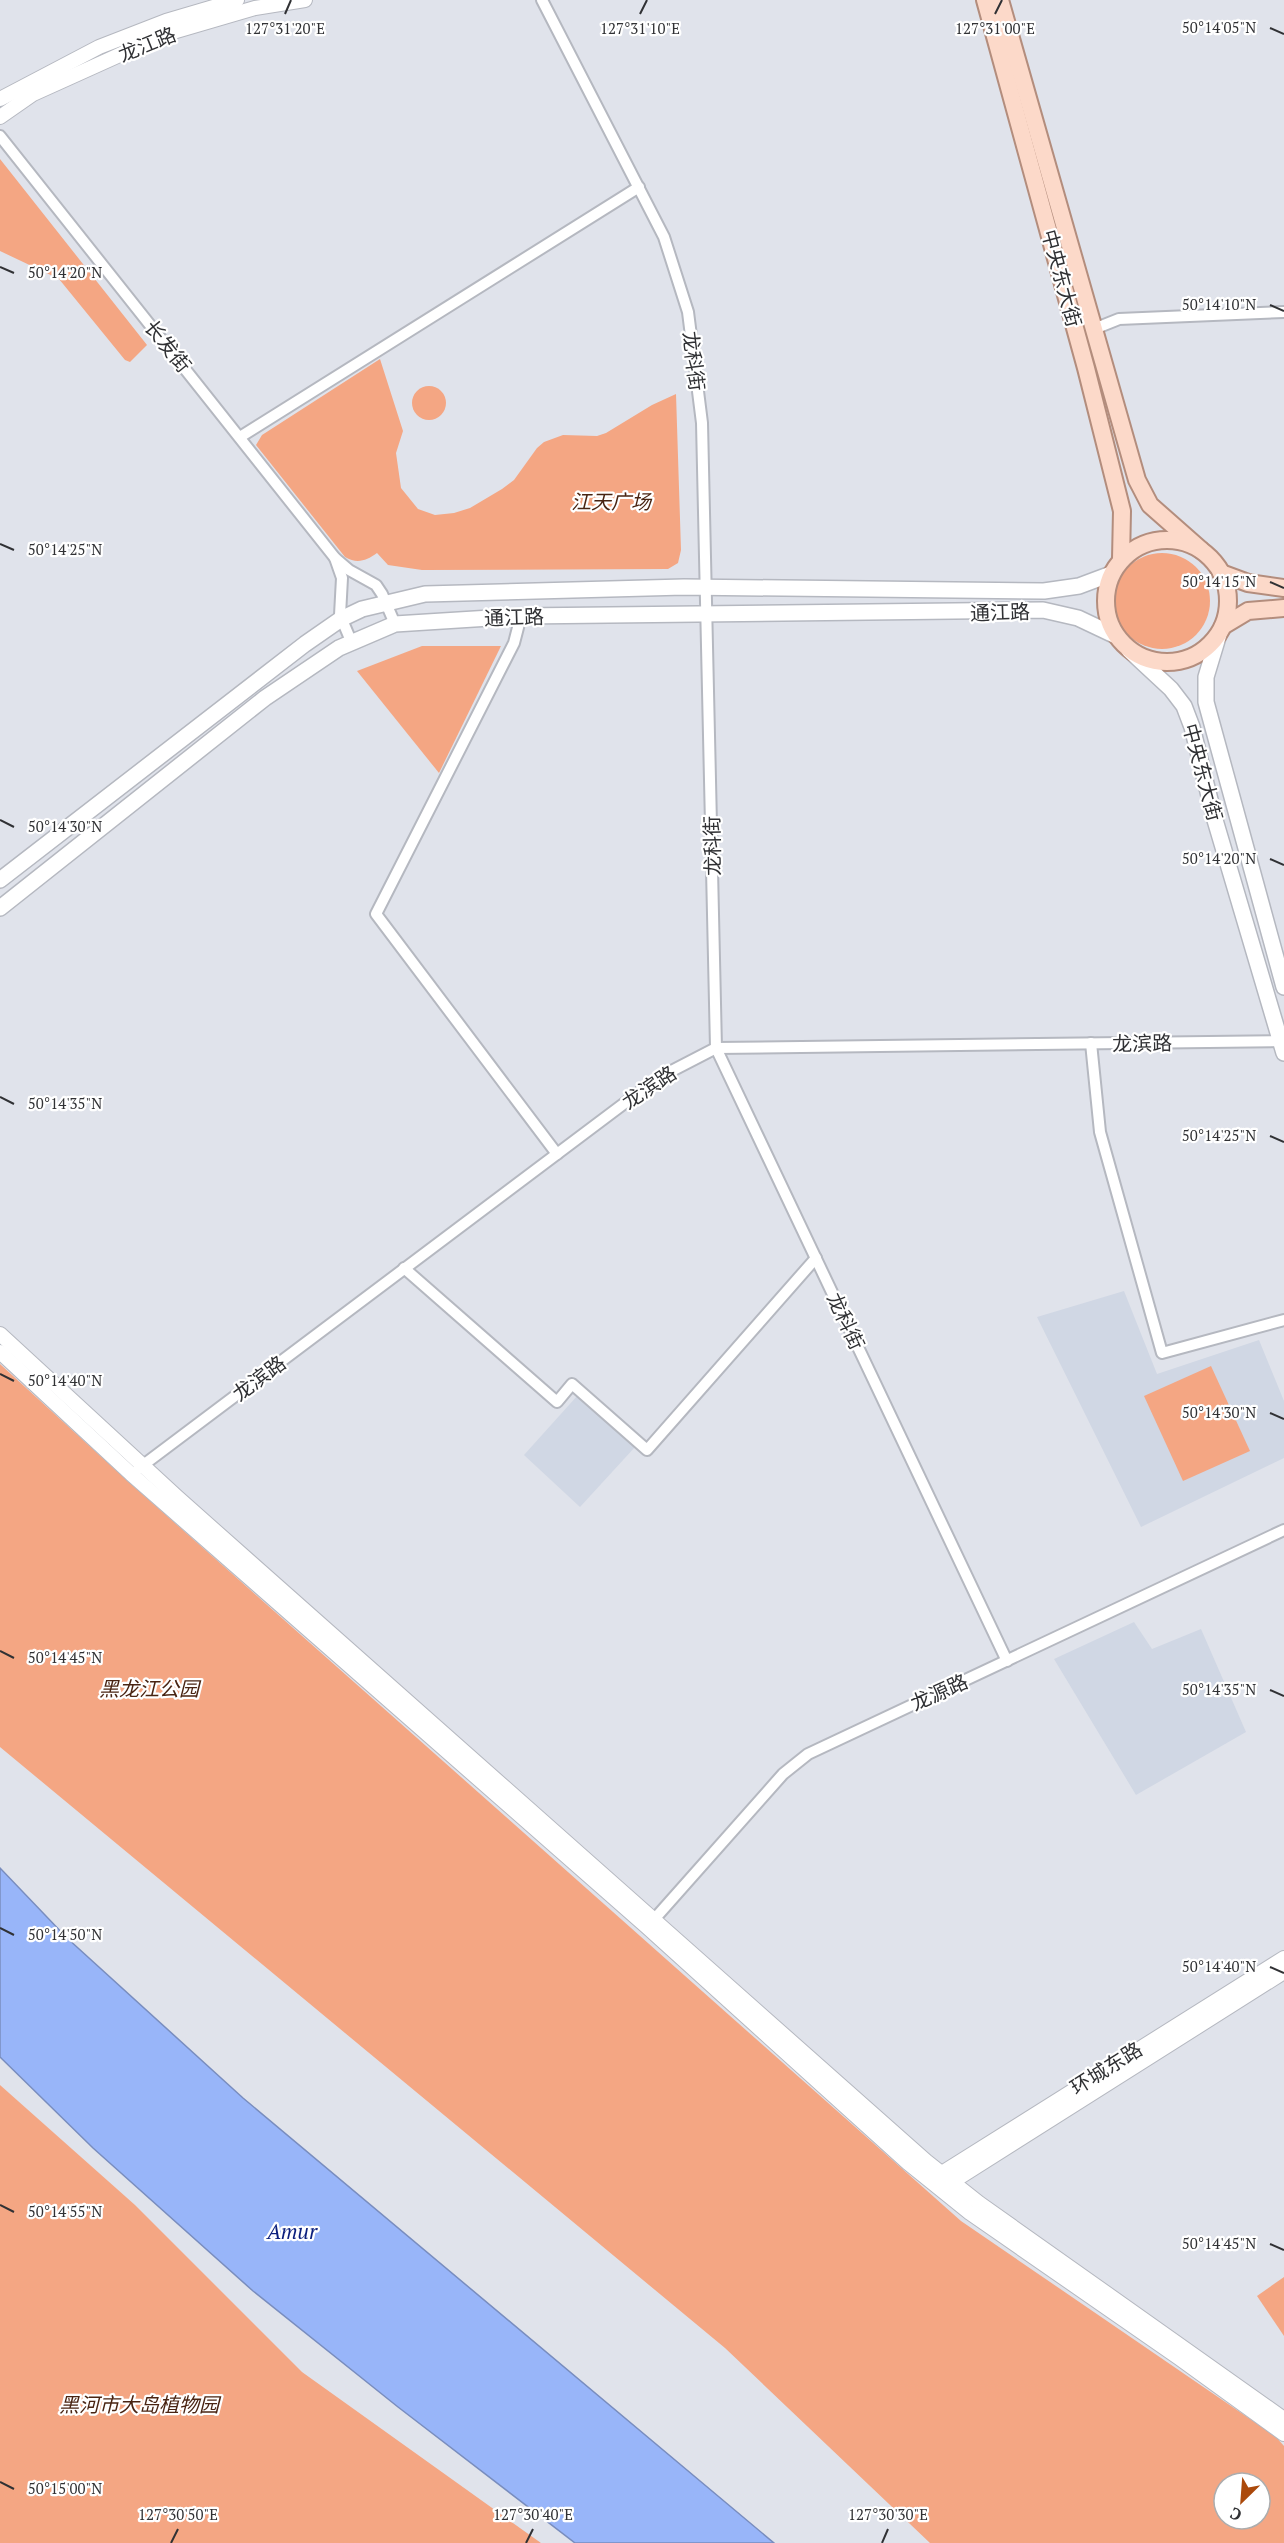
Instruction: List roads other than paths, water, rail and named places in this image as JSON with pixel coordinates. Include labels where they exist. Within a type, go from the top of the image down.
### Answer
[{"type":"main road","name":"中央东大街","points":[[985,0],[1086,368],[1122,511],[1121,559]]},
{"type":"main road","points":[[999,0],[1137,480],[1150,505],[1212,560],[1221,573],[1228,599],[1221,630]]},
{"type":"main road","points":[[1201,550],[1185,542],[1168,539],[1151,541],[1135,548],[1121,559],[1111,574],[1106,589],[1105,606],[1108,622],[1116,636],[1129,650],[1145,659],[1162,662],[1179,661],[1194,656],[1208,646],[1221,630],[1248,611],[1284,608]]},
{"type":"main road","points":[[1221,573],[1248,584],[1284,588]]},
{"type":"main road","name":"通江路","points":[[0,880],[208,718],[341,619],[385,602],[425,594],[706,588],[1044,591],[1079,586],[1111,574]]},
{"type":"main road","name":"通江路","points":[[0,908],[266,698],[330,653],[351,641],[395,624],[521,616],[956,613],[1043,610],[1078,618],[1116,636]]},
{"type":"main road","name":"中央东大街","points":[[1221,630],[1206,677],[1206,702],[1284,987]]},
{"type":"main road","name":"中央东大街","points":[[1129,650],[1171,689],[1184,706],[1192,727],[1215,820],[1283,1045]]},
{"type":"street","name":"龙江路","points":[[0,99],[99,47],[166,21],[237,0]]},
{"type":"street","name":"龙江路","points":[[0,117],[33,94],[166,34],[255,8],[306,0]]},
{"type":"street","name":"龙科街","points":[[542,0],[664,237],[688,312],[702,423],[716,1048],[1007,1661]]},
{"type":"street","name":"长发街","points":[[0,136],[335,558],[349,570],[376,585],[395,624]]},
{"type":"street","points":[[240,437],[639,187]]},
{"type":"street","points":[[1094,329],[1119,319],[1284,312]]},
{"type":"street","name":"长发街","points":[[335,558],[342,578],[341,619],[351,641]]},
{"type":"street","points":[[521,616],[514,643],[376,914],[557,1154]]},
{"type":"street","points":[[1091,1043],[1100,1132],[1162,1353],[1284,1320]]},
{"type":"street","name":"龙滨路","points":[[137,1470],[658,1078],[716,1048],[1091,1043],[1283,1045]]},
{"type":"street","points":[[404,1268],[557,1402],[572,1384],[647,1450],[816,1258]]},
{"type":"street","points":[[0,1334],[137,1470]]},
{"type":"street","points":[[0,1352],[137,1470],[947,2187],[1284,2419]]},
{"type":"street","name":"龙源路","points":[[650,1923],[783,1774],[808,1754],[1284,1530]]},
{"type":"street","name":"环城东路","points":[[935,2177],[1284,1958]]},
{"type":"street","name":"环城东路","points":[[947,2187],[1049,2118],[1284,1972]]},
{"type":"street","points":[[947,2187],[970,2213],[1284,2434]]},
{"type":"water","name":"Amur","points":[[0,1868],[67,1938],[243,2098],[774,2543],[575,2543],[398,2407],[253,2291],[93,2148],[0,2057]]},
{"type":"park label","name":"江天广场","points":[[611,501]]},
{"type":"park label","name":"黑龙江公园","points":[[149,1688]]},
{"type":"park label","name":"黑河市大岛植物园","points":[[139,2404]]}]
